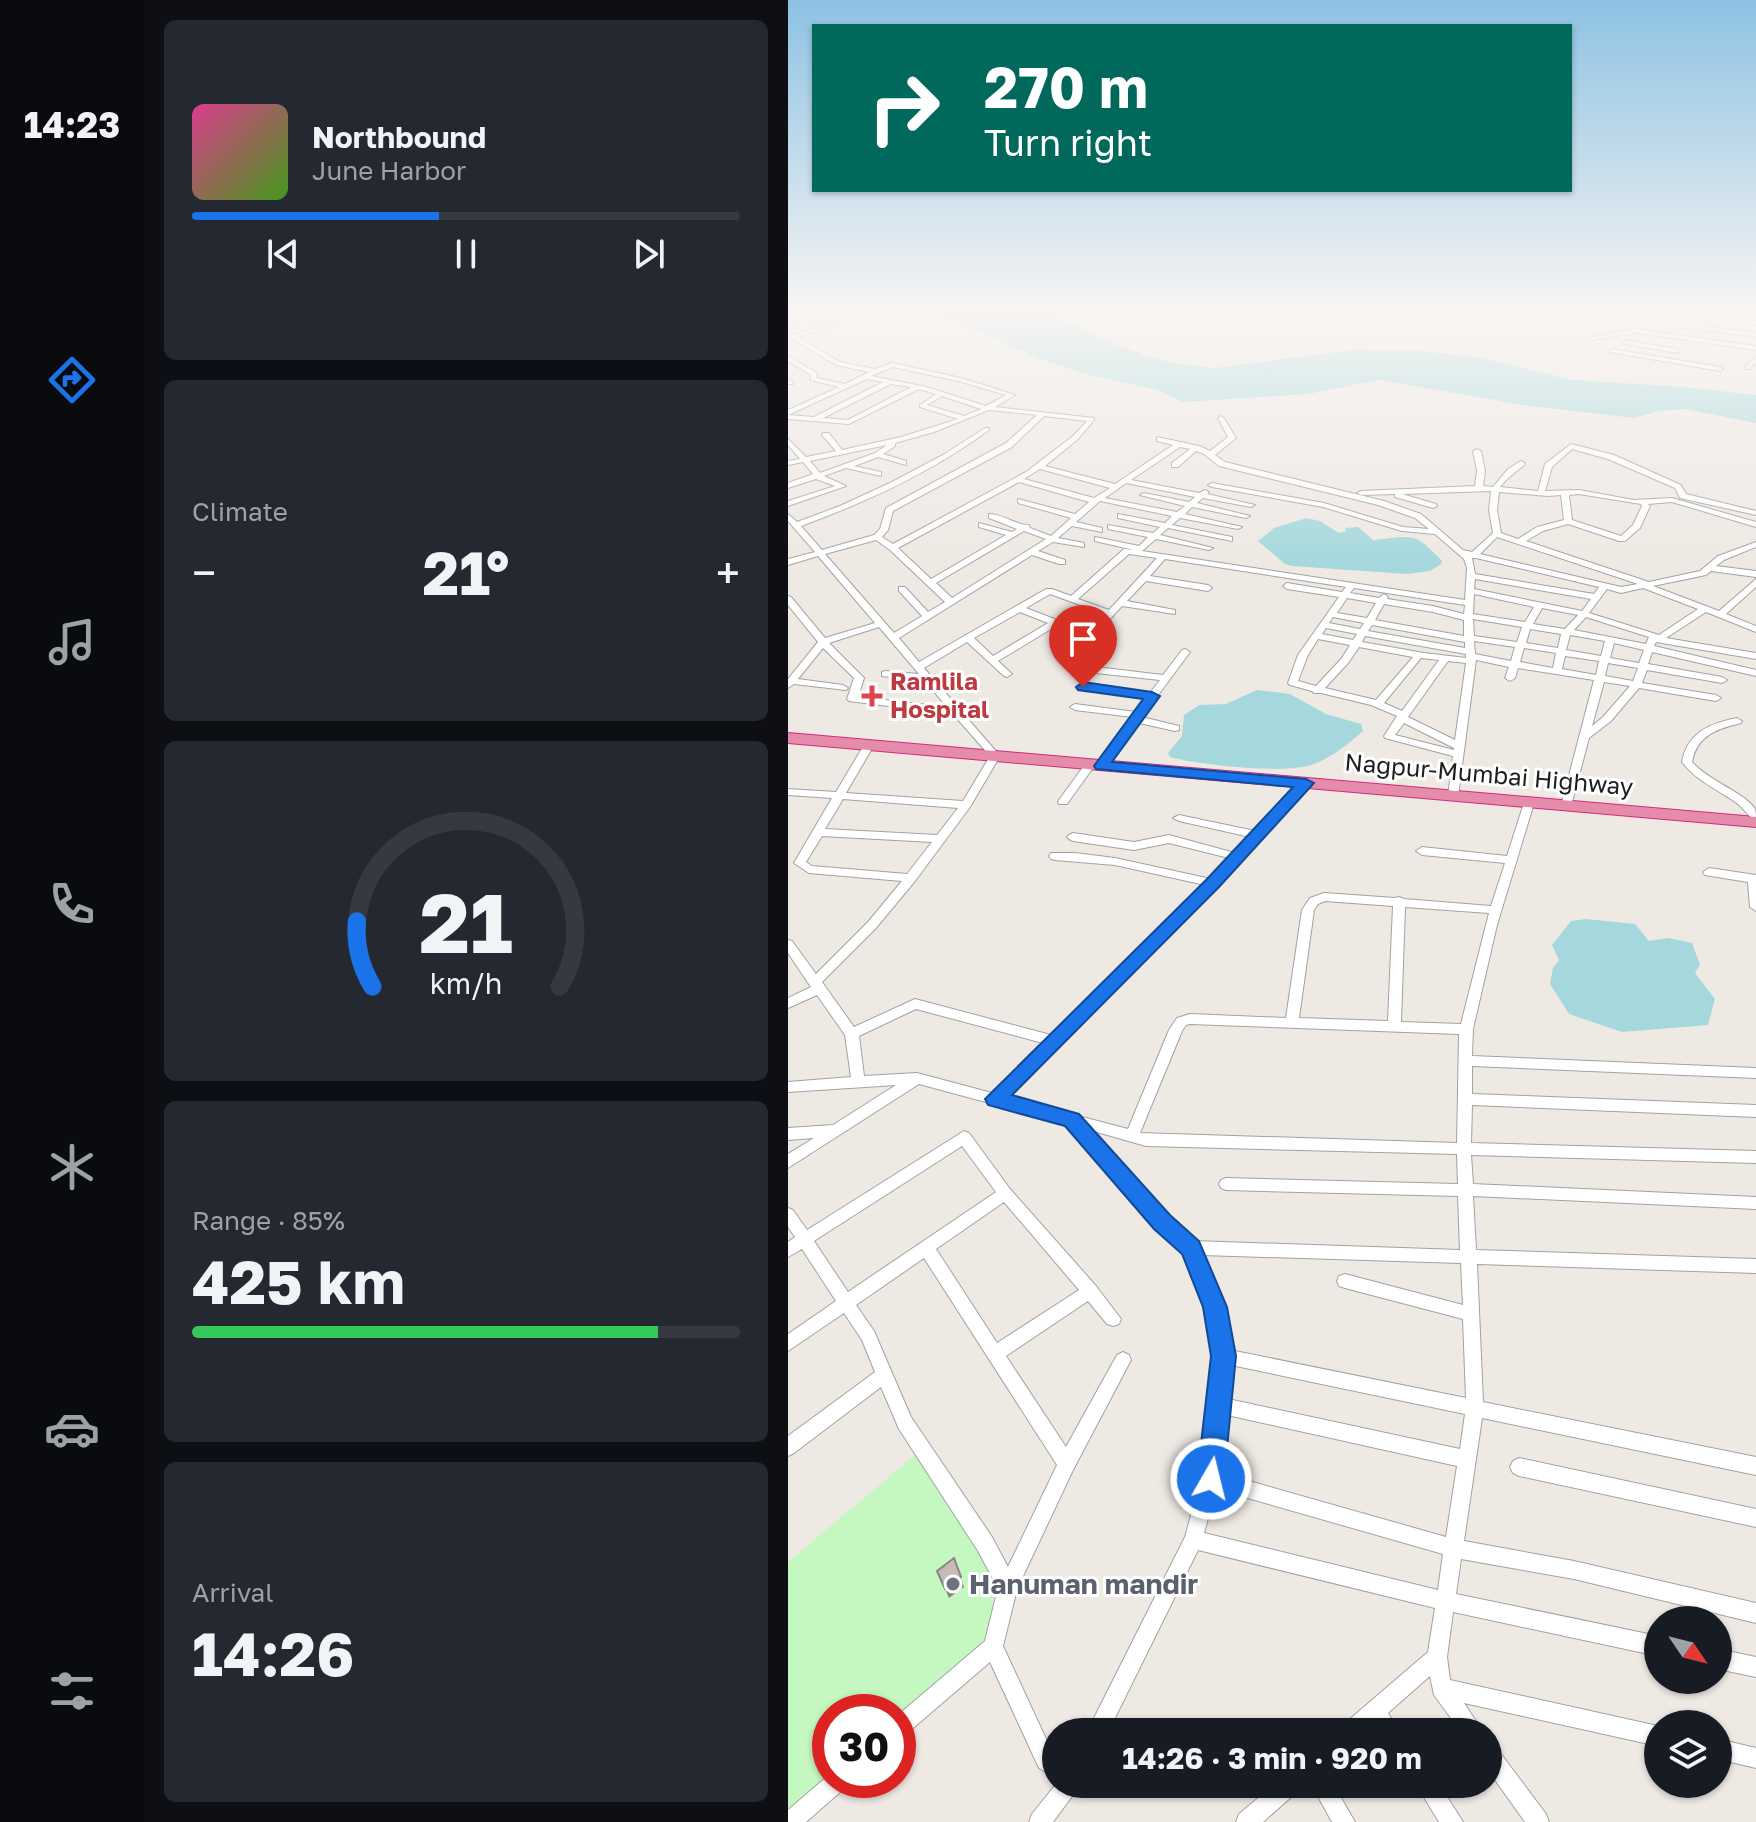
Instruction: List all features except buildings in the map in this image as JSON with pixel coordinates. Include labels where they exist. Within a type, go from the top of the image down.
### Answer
[{"type":"highway","name":"Nagpur-Mumbai Highway","points":[[788,738],[1756,820]]},
{"type":"street","points":[[788,415],[826,395]]},
{"type":"street","points":[[813,420],[863,395]]},
{"type":"street","points":[[788,415],[849,422],[901,395]]},
{"type":"street","points":[[938,395],[922,406],[963,418]]},
{"type":"street","points":[[893,547],[1062,451],[1092,419],[986,408],[947,395]]},
{"type":"street","points":[[788,463],[898,440],[953,423],[1010,395]]},
{"type":"street","points":[[788,562],[877,537],[884,530],[887,512],[996,452],[1043,413]]},
{"type":"street","points":[[1210,455],[1232,438],[1221,418]]},
{"type":"street","points":[[788,1003],[816,986],[872,925],[966,805],[995,756],[792,520],[833,512],[964,447],[987,429]]},
{"type":"street","points":[[826,435],[841,453]]},
{"type":"street","points":[[1160,439],[1196,448],[1220,464],[1346,494],[1422,518],[1435,532],[1472,558],[1621,590],[1699,574],[1721,558],[1756,544]]},
{"type":"street","points":[[788,486],[878,455],[898,440]]},
{"type":"street","points":[[788,441],[817,476],[842,486],[788,504]]},
{"type":"street","points":[[893,638],[1052,539],[1097,500],[1179,444]]},
{"type":"street","points":[[1541,493],[1548,466],[1571,446],[1611,457],[1678,487],[1683,496],[1756,513]]},
{"type":"street","points":[[964,447],[996,452]]},
{"type":"street","points":[[1175,465],[1196,448]]},
{"type":"street","points":[[1477,451],[1481,469],[1479,488]]},
{"type":"street","points":[[878,455],[903,463]]},
{"type":"street","points":[[936,461],[967,470]]},
{"type":"street","points":[[1496,531],[1491,518],[1494,489],[1503,476],[1521,463]]},
{"type":"street","points":[[846,466],[878,474]]},
{"type":"street","points":[[1038,466],[1116,487]]},
{"type":"street","points":[[1261,494],[1271,477]]},
{"type":"street","points":[[1072,600],[1127,551],[1137,551],[1220,478]]},
{"type":"street","points":[[1015,479],[1097,500],[1238,527]]},
{"type":"street","points":[[1125,481],[1251,505]]},
{"type":"street","points":[[1212,485],[1324,505],[1405,530],[1435,532]]},
{"type":"street","points":[[886,486],[918,496]]},
{"type":"street","points":[[1346,494],[1479,488],[1541,493],[1582,492],[1643,501],[1672,500],[1756,525]]},
{"type":"street","points":[[1389,492],[1433,506]]},
{"type":"street","points":[[1565,493],[1568,521]]},
{"type":"street","points":[[1144,495],[1246,516]]},
{"type":"street","points":[[1021,501],[1074,520],[1137,551],[1162,558],[1469,603]]},
{"type":"street","points":[[1523,539],[1552,524],[1568,521],[1624,539],[1637,526],[1646,506],[1643,501]]},
{"type":"street","points":[[1364,518],[1387,505]]},
{"type":"street","points":[[992,516],[1052,539],[1081,545]]},
{"type":"street","points":[[1121,516],[1229,539]]},
{"type":"street","points":[[982,525],[1013,535]]},
{"type":"street","points":[[930,583],[1026,527]]},
{"type":"street","points":[[1111,527],[1209,548]]},
{"type":"street","points":[[1496,531],[1756,629]]},
{"type":"street","points":[[1453,796],[1471,657],[1468,617],[1472,558],[1496,531]]},
{"type":"street","points":[[877,537],[893,547],[951,602]]},
{"type":"street","points":[[1031,552],[1062,562]]},
{"type":"street","points":[[1074,653],[1162,558]]},
{"type":"street","points":[[1710,568],[1756,574]]},
{"type":"street","points":[[1471,576],[1595,597]]},
{"type":"street","points":[[1144,578],[1208,588]]},
{"type":"street","points":[[1720,615],[1756,582]]},
{"type":"street","points":[[1352,584],[1301,657],[1293,683],[1378,704],[1459,750]]},
{"type":"street","points":[[1287,586],[1526,628],[1610,639],[1756,673]]},
{"type":"street","points":[[1557,670],[1566,633],[1604,587]]},
{"type":"street","points":[[902,589],[927,616]]},
{"type":"street","points":[[1317,691],[1346,660],[1387,590]]},
{"type":"street","points":[[918,667],[1049,591],[1110,613]]},
{"type":"street","points":[[1470,591],[1584,614],[1660,638],[1756,656]]},
{"type":"street","points":[[788,599],[823,642],[860,679],[852,698],[854,700],[956,711]]},
{"type":"street","points":[[1120,603],[1172,612]]},
{"type":"street","points":[[1510,678],[1526,628],[1539,605]]},
{"type":"street","points":[[1018,608],[1089,636]]},
{"type":"street","points":[[1584,737],[1607,719],[1637,684],[1652,639],[1660,638],[1705,609]]},
{"type":"street","points":[[1330,614],[1722,680]]},
{"type":"street","points":[[993,660],[1055,623]]},
{"type":"street","points":[[790,683],[823,642],[881,624]]},
{"type":"street","points":[[1323,625],[1471,657],[1716,698]]},
{"type":"street","points":[[1315,636],[1445,659],[1471,657]]},
{"type":"street","points":[[968,638],[1007,674]]},
{"type":"street","points":[[1566,806],[1610,639]]},
{"type":"street","points":[[1063,802],[1137,717],[1185,652]]},
{"type":"street","points":[[1378,704],[1419,655]]},
{"type":"street","points":[[1445,659],[1390,734],[1391,737],[1459,750]]},
{"type":"street","points":[[1096,670],[1166,678]]},
{"type":"street","points":[[885,674],[927,678]]},
{"type":"street","points":[[790,683],[843,688]]},
{"type":"street","points":[[1083,687],[1152,696]]},
{"type":"street","points":[[1075,707],[1137,717],[1175,728]]},
{"type":"street","points":[[1737,721],[1708,728],[1693,744],[1687,762],[1704,781],[1746,804],[1756,820]]},
{"type":"street","points":[[869,745],[800,863],[804,867],[911,878]]},
{"type":"street","points":[[995,1099],[1213,883],[1306,783]]},
{"type":"street","points":[[788,792],[966,805]]},
{"type":"street","points":[[1463,1718],[1441,1688],[1437,1657],[1475,1408],[1464,1151],[1466,1029],[1529,803]]},
{"type":"street","points":[[1179,818],[1259,835]]},
{"type":"street","points":[[818,832],[939,839]]},
{"type":"street","points":[[1073,837],[1130,846],[1169,839],[1238,857]]},
{"type":"street","points":[[1422,851],[1512,860]]},
{"type":"street","points":[[1055,856],[1080,856],[1173,872],[1213,883]]},
{"type":"street","points":[[1709,872],[1755,879],[1756,907]]},
{"type":"street","points":[[1292,1021],[1308,910],[1314,901],[1324,897],[1497,910]]},
{"type":"street","points":[[1394,1024],[1399,901]]},
{"type":"street","points":[[788,944],[852,1034],[858,1082]]},
{"type":"street","points":[[852,1034],[915,1004],[1054,1041]]},
{"type":"street","points":[[1132,1136],[1182,1021],[1292,1021],[1466,1029]]},
{"type":"street","points":[[1466,1061],[1756,1073]]},
{"type":"street","points":[[788,1162],[917,1078]]},
{"type":"street","points":[[788,1087],[917,1078],[1146,1140],[1756,1157]]},
{"type":"street","points":[[1465,1099],[1756,1111]]},
{"type":"street","points":[[1072,1120],[1162,1222],[1191,1248],[1215,1307],[1223,1356],[1211,1479],[1193,1540],[1104,1718]]},
{"type":"street","points":[[788,1134],[836,1130]]},
{"type":"street","points":[[788,1250],[964,1137],[1005,1193],[1113,1319]]},
{"type":"street","points":[[1226,1184],[1466,1190],[1756,1203]]},
{"type":"street","points":[[788,1343],[1005,1193]]},
{"type":"street","points":[[788,1214],[868,1336],[905,1423],[985,1544],[1008,1587]]},
{"type":"street","points":[[926,1248],[1067,1464]]},
{"type":"street","points":[[1191,1248],[1756,1266]]},
{"type":"street","points":[[1345,1281],[1471,1314]]},
{"type":"street","points":[[995,1354],[1090,1291]]},
{"type":"street","points":[[1223,1356],[1756,1466]]},
{"type":"street","points":[[916,1713],[993,1647],[1008,1587],[1067,1464],[1123,1360]]},
{"type":"street","points":[[788,1447],[883,1376]]},
{"type":"street","points":[[1219,1405],[1467,1459]]},
{"type":"street","points":[[1519,1467],[1756,1518]]},
{"type":"street","points":[[1211,1479],[1454,1548],[1574,1570],[1756,1613]]},
{"type":"street","points":[[1193,1540],[1446,1601],[1644,1643]]},
{"type":"street","points":[[993,1647],[1042,1752]]},
{"type":"street","points":[[1366,1718],[1437,1657]]},
{"type":"street","points":[[1732,1662],[1756,1667]]},
{"type":"street","points":[[1441,1688],[1644,1733]]},
{"type":"street","points":[[1374,1711],[1379,1718]]},
{"type":"street","points":[[1732,1752],[1756,1758]]},
{"type":"street","points":[[1502,1772],[1538,1822]]},
{"type":"street","points":[[790,1822],[818,1798]]},
{"type":"street","points":[[1040,1822],[1058,1798]]},
{"type":"street","points":[[1247,1822],[1275,1798]]},
{"type":"street","points":[[1329,1798],[1344,1822]]},
{"type":"street","points":[[1436,1798],[1452,1822]]},
{"type":"green space","points":[[916,1454],[1000,1572],[981,1658],[916,1718],[916,1694],[812,1694],[812,1798],[788,1822],[788,1562]]},
{"type":"water","points":[[1168,395],[1292,395],[1183,402]]},
{"type":"water","points":[[1466,395],[1756,395],[1756,423],[1685,409],[1659,411],[1634,418]]},
{"type":"water","points":[[1306,518],[1320,521],[1339,533],[1346,531],[1345,528],[1358,527],[1373,540],[1405,537],[1419,540],[1442,561],[1430,571],[1407,574],[1292,566],[1285,564],[1258,541],[1274,528]]},
{"type":"water","points":[[1257,690],[1290,694],[1326,714],[1361,724],[1363,731],[1325,759],[1298,768],[1241,767],[1170,757],[1168,753],[1182,736],[1184,715],[1199,705],[1226,704]]},
{"type":"water","points":[[1586,919],[1635,924],[1649,941],[1669,938],[1692,943],[1700,965],[1695,973],[1715,999],[1708,1025],[1622,1032],[1569,1014],[1550,984],[1553,968],[1559,960],[1552,945],[1571,921]]},
{"type":"place","name":"Ramlila Hospital","points":[[872,696]]},
{"type":"place","name":"Hanuman mandir","points":[[953,1584]]},
{"type":"route","points":[[1083,687],[1152,696],[1102,766],[1306,783],[1213,883],[995,1099],[1072,1120],[1162,1222],[1191,1248],[1215,1307],[1223,1356],[1211,1479]]}]
